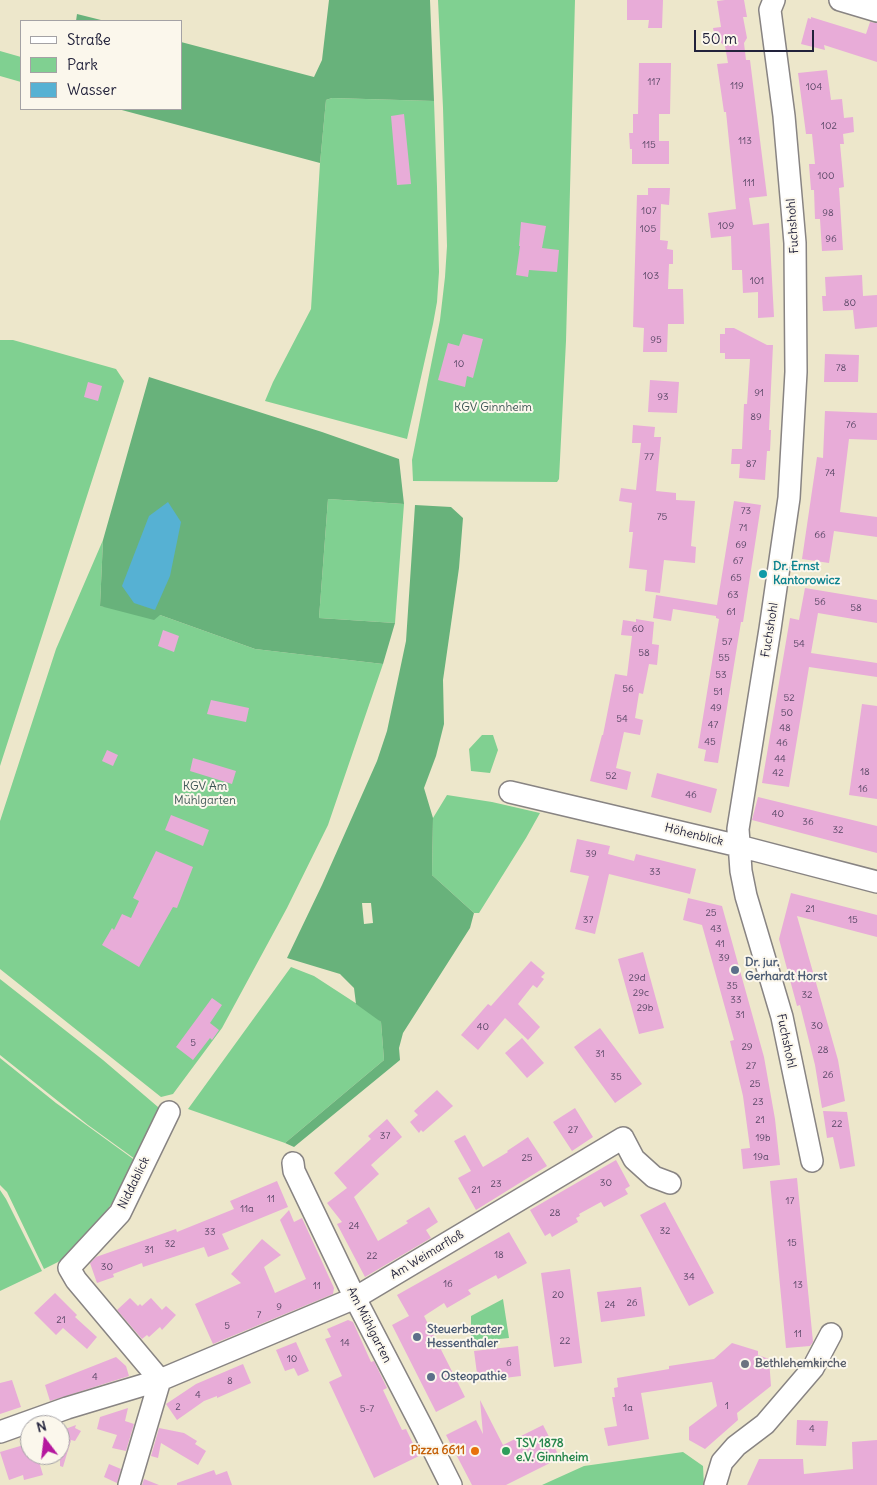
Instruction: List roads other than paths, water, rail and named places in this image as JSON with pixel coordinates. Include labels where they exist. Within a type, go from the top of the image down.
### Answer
[{"type":"street","name":"Fuchshohl","points":[[774,0],[770,10],[784,116],[796,243],[796,372],[789,498],[738,829],[741,871],[746,896],[782,1017],[812,1161]]},
{"type":"street","points":[[840,0],[877,11]]},
{"type":"street","name":"Höhenblick","points":[[510,792],[739,846],[877,882]]},
{"type":"street","name":"Niddablick","points":[[160,1380],[76,1280],[69,1268],[120,1213],[169,1112]]},
{"type":"street","name":"Am Weimarfloß","points":[[0,1432],[68,1408],[160,1380],[355,1298],[623,1138],[634,1159],[654,1177],[670,1183]]},
{"type":"street","name":"Am Mühlgarten","points":[[293,1163],[294,1171],[355,1298],[451,1485]]},
{"type":"street","points":[[715,1485],[722,1462],[736,1446],[765,1424],[812,1368],[831,1334]]},
{"type":"street","points":[[129,1485],[160,1380]]},
{"type":"water","points":[[168,502],[181,522],[170,576],[155,610],[134,603],[122,586],[149,516]]},
{"type":"place","name":"Dr. Ernst Kantorowicz","points":[[763,574]]},
{"type":"place","name":"Dr. jur. Gerhardt Horst","points":[[735,970]]},
{"type":"place","name":"Steuerberater Hessenthaler","points":[[417,1337]]},
{"type":"place","name":"Bethlehemkirche","points":[[745,1364]]},
{"type":"place","name":"Osteopathie","points":[[431,1377]]},
{"type":"place","name":"Pizza 6611","points":[[475,1451]]},
{"type":"place","name":"TSV 1878 e.V. Ginnheim","points":[[506,1451]]},
{"type":"park label","name":"KGV Ginnheim","points":[[493,408]]},
{"type":"park label","name":"KGV Am Mühlgarten","points":[[205,794]]}]
